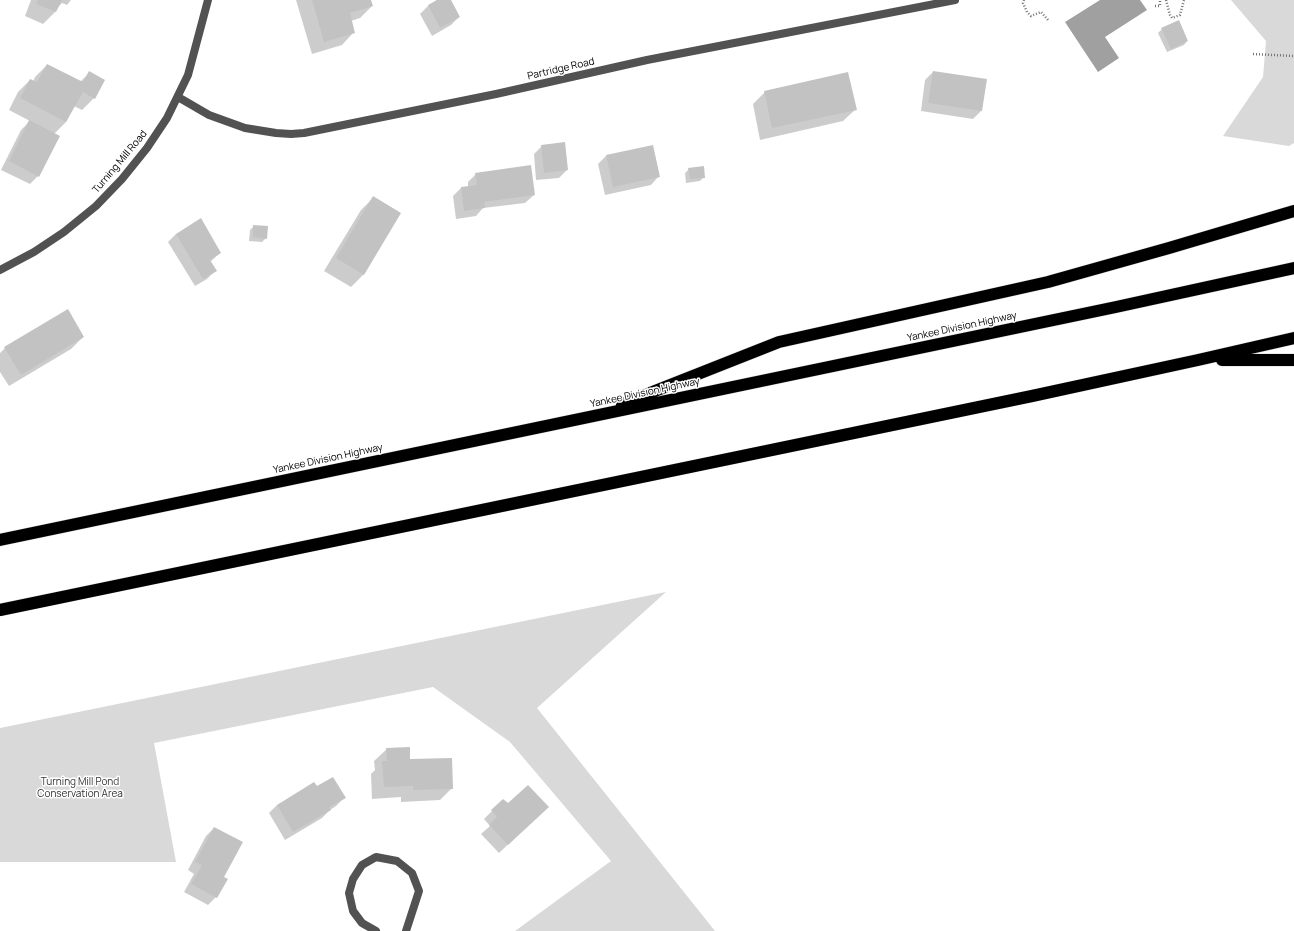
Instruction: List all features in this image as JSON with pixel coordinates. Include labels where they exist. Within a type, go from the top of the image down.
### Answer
[{"type":"highway","points":[[591,416],[779,342],[1048,282],[1294,211]]},
{"type":"highway","name":"Yankee Division Highway","points":[[0,540],[1101,310],[1294,268]]},
{"type":"highway","points":[[0,610],[1032,396],[1294,338]]},
{"type":"highway","points":[[1198,360],[1294,360]]},
{"type":"street","name":"Turning Mill Road","points":[[0,270],[34,252],[64,232],[96,206],[122,179],[147,148],[167,118],[188,75],[208,0]]},
{"type":"street","name":"Partridge Road","points":[[178,97],[209,115],[246,128],[276,133],[304,133],[488,96],[647,60],[955,0]]},
{"type":"street","points":[[376,931],[362,923],[353,911],[349,893],[353,879],[362,864],[376,857],[397,861],[412,873],[418,891],[406,931]]},
{"type":"path","points":[[1024,0],[1023,3],[1027,12],[1031,16],[1041,12],[1048,20]]},
{"type":"path","points":[[1155,6],[1160,6],[1160,0]]},
{"type":"path","points":[[1166,0],[1172,18],[1180,15],[1184,0]]},
{"type":"path","points":[[1253,54],[1294,56]]},
{"type":"green space","points":[[1231,0],[1294,0],[1294,143],[1289,146],[1223,136],[1263,77],[1266,41]]},
{"type":"green space","name":"Turning Mill Pond Conservation Area","points":[[666,592],[537,708],[715,931],[515,931],[611,861],[510,742],[433,687],[154,743],[176,862],[0,862],[0,728]]},
{"type":"shaded area","points":[[1100,0],[1140,0],[1147,10],[1105,37],[1119,58],[1098,72],[1065,22]]},
{"type":"building","points":[[38,0],[62,0],[56,12],[36,4]]},
{"type":"building","points":[[312,0],[371,0],[373,6],[350,13],[355,33],[324,42]]},
{"type":"building","points":[[437,0],[451,0],[460,17],[440,28],[428,5]]},
{"type":"building","points":[[1179,20],[1188,41],[1171,49],[1161,28]]},
{"type":"building","points":[[47,64],[83,82],[89,71],[105,80],[95,99],[83,92],[66,122],[20,98],[30,79],[37,82]]},
{"type":"building","points":[[933,71],[987,79],[982,111],[928,103]]},
{"type":"building","points":[[848,72],[857,110],[772,128],[764,91]]},
{"type":"building","points":[[29,120],[60,136],[39,177],[9,161]]},
{"type":"building","points":[[565,142],[568,170],[544,173],[541,145]]},
{"type":"building","points":[[653,145],[660,177],[613,187],[606,155]]},
{"type":"building","points":[[531,165],[535,195],[484,202],[485,208],[464,211],[461,187],[477,185],[475,173]]},
{"type":"building","points":[[704,166],[705,178],[690,179],[688,168]]},
{"type":"building","points":[[373,196],[401,213],[364,275],[336,258]]},
{"type":"building","points":[[201,218],[221,253],[210,260],[217,271],[203,279],[176,234]]},
{"type":"building","points":[[253,225],[268,226],[267,239],[253,237]]},
{"type":"building","points":[[68,309],[84,337],[21,375],[4,347]]},
{"type":"building","points":[[410,747],[410,759],[452,758],[453,789],[413,790],[413,786],[384,787],[382,761],[387,761],[386,748]]},
{"type":"building","points":[[333,777],[346,798],[329,807],[331,810],[293,832],[277,805],[314,782],[317,786]]},
{"type":"building","points":[[528,785],[549,807],[508,845],[489,825],[497,817],[491,810],[503,799],[508,803]]},
{"type":"building","points":[[214,827],[243,842],[224,877],[228,879],[217,898],[191,884],[202,865],[195,862]]}]
